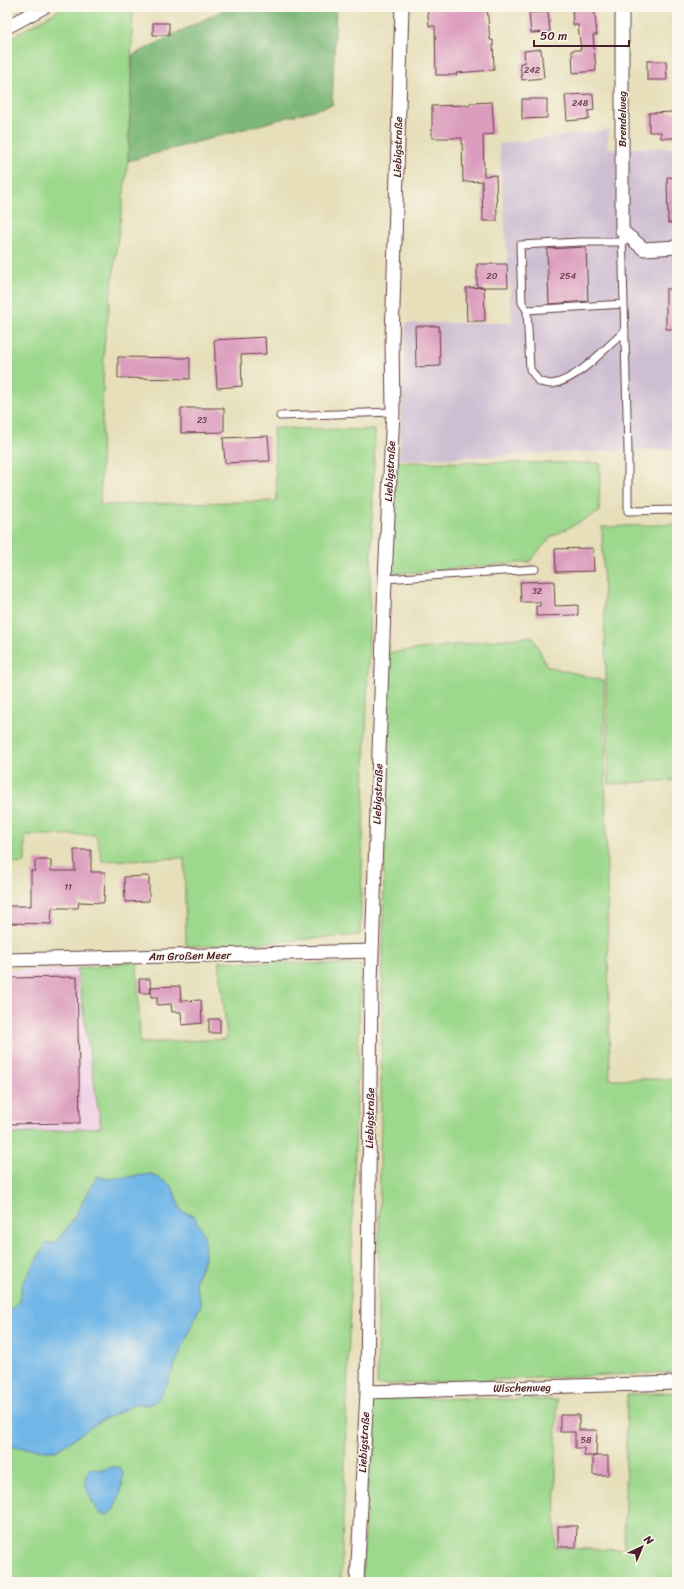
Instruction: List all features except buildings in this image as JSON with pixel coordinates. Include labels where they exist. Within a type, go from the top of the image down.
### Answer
[{"type":"street","points":[[7,27],[44,7]]},
{"type":"street","name":"Liebigstraße","points":[[358,1582],[367,1392],[371,983],[385,580],[393,412],[392,340],[402,7]]},
{"type":"street","name":"Brendelweg","points":[[622,7],[622,236]]},
{"type":"street","points":[[622,236],[644,249],[677,247]]},
{"type":"street","name":"Am Großen Meer","points":[[7,960],[372,951]]},
{"type":"street","name":"Wischenweg","points":[[367,1392],[677,1383]]},
{"type":"lane","points":[[625,331],[585,368],[568,378],[551,384],[540,382],[530,369],[527,310],[522,303],[520,245],[580,242],[622,236],[625,331],[628,450],[628,511],[677,510]]},
{"type":"lane","points":[[527,310],[624,304]]},
{"type":"lane","points":[[280,416],[393,412]]},
{"type":"lane","points":[[385,580],[535,569]]},
{"type":"shaded area","points":[[609,130],[607,148],[677,148],[677,449],[399,460],[406,323],[512,323],[499,144]]},
{"type":"shaded area","points":[[77,969],[101,1128],[7,1135],[7,970]]},
{"type":"green space","points":[[64,7],[133,7],[128,161],[104,346],[100,505],[277,501],[273,428],[375,430],[360,935],[218,946],[186,946],[184,858],[102,861],[96,835],[25,835],[25,863],[7,864],[7,40]]},
{"type":"green space","points":[[229,7],[336,7],[332,105],[128,161],[133,55]]},
{"type":"green space","points":[[397,462],[600,463],[599,512],[551,537],[529,562],[391,574]]},
{"type":"green space","points":[[677,524],[677,780],[609,784],[602,527]]},
{"type":"green space","points":[[532,636],[547,666],[604,681],[610,1079],[677,1079],[677,1372],[377,1385],[387,653]]},
{"type":"green space","points":[[137,961],[140,1043],[227,1039],[219,961],[361,965],[341,1582],[7,1582],[7,1446],[56,1451],[100,1421],[136,1404],[147,1405],[201,1304],[195,1282],[205,1258],[194,1216],[181,1211],[172,1186],[124,1178],[108,1179],[97,1176],[71,1223],[22,1285],[20,1301],[7,1313],[7,1135],[101,1127],[77,969]],"holes":[[[111,1467],[123,1474],[121,1492],[107,1515],[100,1513],[92,1502],[88,1490],[102,1470]]]},
{"type":"green space","points":[[677,1392],[677,1582],[362,1582],[371,1397],[557,1400],[555,1548],[624,1550],[627,1395]]},
{"type":"water","points":[[152,1174],[172,1186],[181,1211],[194,1216],[204,1234],[205,1257],[195,1282],[201,1304],[166,1386],[157,1401],[147,1405],[136,1404],[100,1421],[56,1451],[7,1446],[7,1312],[20,1301],[22,1285],[46,1243],[55,1243],[71,1223],[97,1176],[108,1179]]},
{"type":"water","points":[[111,1467],[120,1467],[123,1474],[121,1492],[114,1509],[107,1515],[100,1514],[87,1490],[85,1480],[90,1468],[102,1470]]}]
